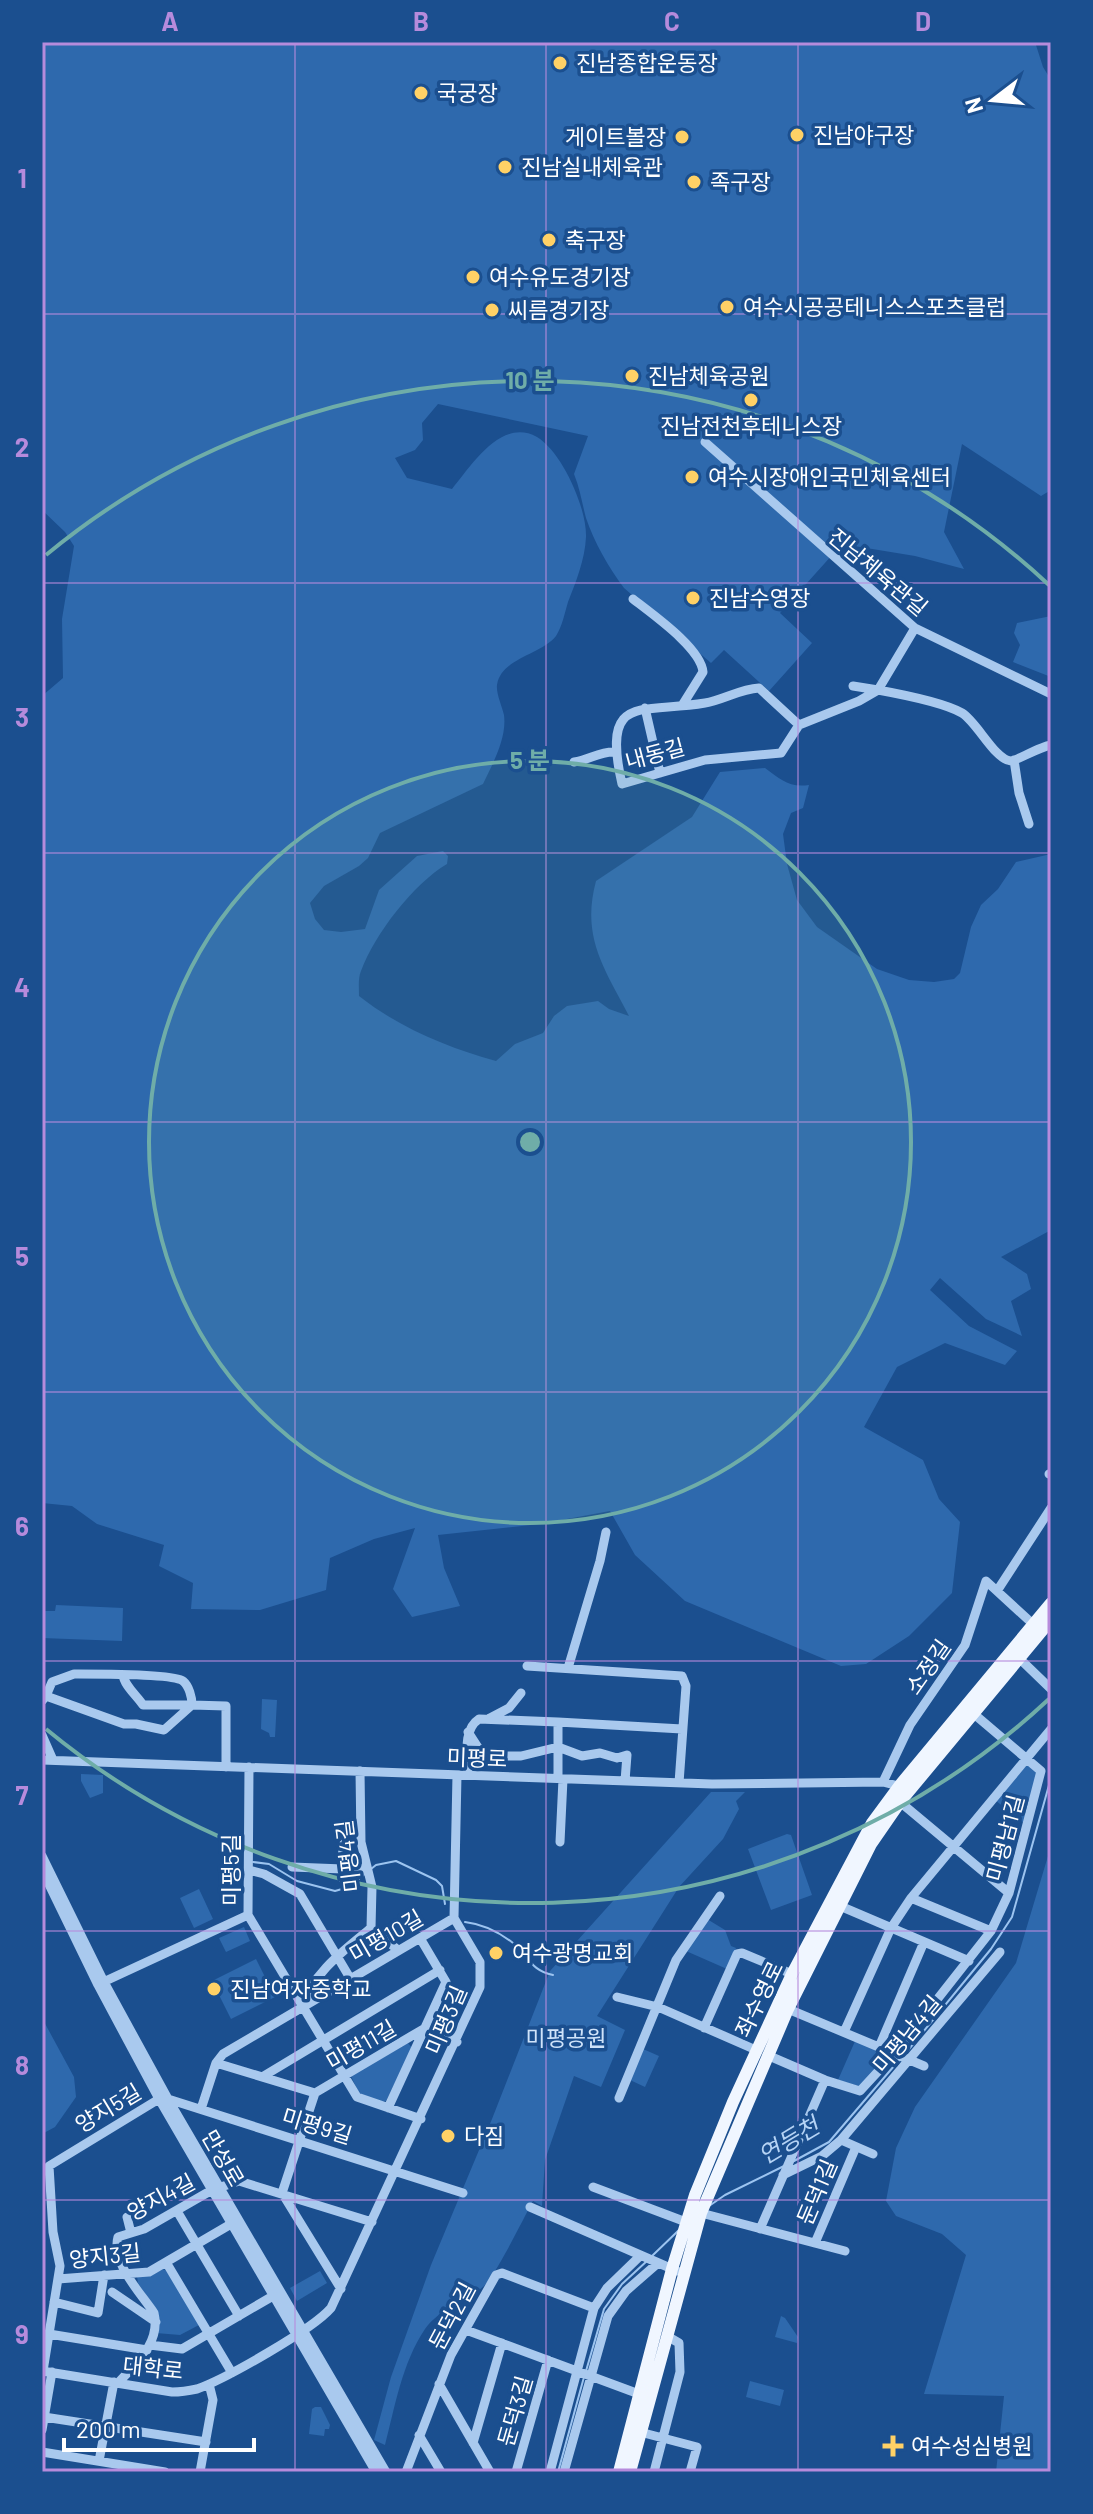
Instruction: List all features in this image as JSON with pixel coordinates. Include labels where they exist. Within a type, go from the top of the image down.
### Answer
[{"type":"main road","name":"좌수영로","points":[[619,2472],[639,2394],[678,2271],[695,2195],[716,2158],[792,1974],[876,1826],[1051,1603]]},
{"type":"main road","name":"좌수영로","points":[[902,1793],[974,1714],[1051,1620]]},
{"type":"main road","name":"좌수영로","points":[[761,2052],[788,2009],[866,1853],[876,1826]]},
{"type":"main road","name":"좌수영로","points":[[678,2271],[689,2255],[689,2227],[701,2213],[716,2158]]},
{"type":"main road","name":"좌수영로","points":[[630,2472],[667,2336],[671,2296]]},
{"type":"street","name":"진남체육관길","points":[[705,442],[801,531],[915,628],[1051,694]]},
{"type":"street","points":[[633,599],[677,635],[701,664],[703,672],[683,704]]},
{"type":"street","points":[[878,690],[915,628]]},
{"type":"street","points":[[853,686],[908,696],[962,713],[998,754],[1008,760],[1051,745]]},
{"type":"street","name":"내동길","points":[[799,725],[759,688],[707,702],[632,712],[623,720],[615,752],[622,784],[705,760],[777,754],[783,751],[799,725],[878,690]]},
{"type":"street","points":[[645,708],[660,773]]},
{"type":"street","points":[[574,762],[602,752],[615,752]]},
{"type":"street","points":[[1014,760],[1019,793],[1029,824]]},
{"type":"street","name":"소정길","points":[[883,1782],[910,1725],[964,1648],[986,1581],[997,1591],[1051,1508]]},
{"type":"street","points":[[568,1668],[606,1532]]},
{"type":"street","points":[[997,1591],[1034,1625]]},
{"type":"street","points":[[1020,1659],[1051,1688]]},
{"type":"street","points":[[527,1666],[682,1676],[686,1686],[679,1783]]},
{"type":"street","points":[[67,1675],[123,1675],[179,1679],[189,1691],[192,1705],[167,1730],[159,1730],[124,1724],[44,1699],[52,1682],[67,1675]]},
{"type":"street","points":[[123,1675],[125,1684],[139,1696],[143,1705],[226,1706],[226,1767]]},
{"type":"street","points":[[487,1720],[517,1696]]},
{"type":"street","points":[[974,1714],[1027,1757],[1051,1729]]},
{"type":"street","points":[[454,1918],[450,1866],[468,1732],[475,1721],[682,1729]]},
{"type":"street","points":[[558,1722],[560,1842]]},
{"type":"street","points":[[468,1732],[479,1749],[495,1756],[516,1756],[558,1747],[582,1756],[593,1754],[615,1758],[627,1755],[625,1781]]},
{"type":"street","points":[[42,1735],[48,1760]]},
{"type":"street","name":"미평남1길","points":[[617,1997],[658,2007],[859,2092],[895,2053],[991,1931],[1009,1893],[1041,1773],[1039,1767],[1027,1757],[952,1846],[891,1928]]},
{"type":"street","name":"미평로","points":[[48,1760],[679,1783],[883,1782],[902,1793]]},
{"type":"street","name":"미평5길","points":[[249,1767],[248,1915],[359,2098],[421,2119]]},
{"type":"street","name":"미평4길","points":[[360,1771],[360,1823],[372,1887],[371,1928]]},
{"type":"street","points":[[902,1793],[952,1846],[1009,1893]]},
{"type":"street","points":[[360,1823],[345,1834],[343,1879],[347,1880],[367,1869]]},
{"type":"street","name":"만성로","points":[[42,1856],[101,1983]]},
{"type":"street","points":[[292,1867],[343,1869]]},
{"type":"street","name":"만성로","points":[[42,1870],[164,2099],[386,2472]]},
{"type":"street","points":[[249,1870],[264,1874],[298,1893],[350,1978]]},
{"type":"street","points":[[619,2098],[676,1960],[720,1896]]},
{"type":"street","points":[[911,1898],[991,1931]]},
{"type":"street","points":[[840,1906],[969,1961]]},
{"type":"street","points":[[101,1983],[248,1915]]},
{"type":"street","name":"미평10길","points":[[216,2063],[231,2048],[454,1918]]},
{"type":"street","name":"미평3길","points":[[300,2332],[326,2314],[341,2289],[480,1987],[482,1972],[477,1954],[454,1918]]},
{"type":"street","points":[[303,2006],[313,1985],[337,1957],[371,1928],[398,1950]]},
{"type":"street","points":[[844,2032],[891,1928]]},
{"type":"street","points":[[420,1938],[440,1970]]},
{"type":"street","name":"미평남4길","points":[[879,2047],[924,1942]]},
{"type":"street","name":"미평남4길","points":[[841,2140],[1000,1952]]},
{"type":"street","points":[[704,2028],[734,1956],[742,1953],[792,1974]]},
{"type":"street","name":"미평11길","points":[[323,2040],[440,1970],[446,1982],[388,2108]]},
{"type":"street","name":"미평남4길","points":[[788,2009],[924,2066]]},
{"type":"street","name":"미평11길","points":[[425,2028],[457,2042]]},
{"type":"street","name":"미평11길","points":[[282,2193],[315,2093],[425,2028]]},
{"type":"street","points":[[201,2109],[216,2063],[262,2077],[323,2040]]},
{"type":"street","name":"미평11길","points":[[262,2077],[315,2093]]},
{"type":"street","points":[[783,2175],[825,2080]]},
{"type":"street","name":"미평9길","points":[[164,2099],[463,2193]]},
{"type":"street","name":"양지5길","points":[[42,2430],[49,2334],[60,2266],[53,2232],[50,2165],[164,2099]]},
{"type":"street","name":"둔덕1길","points":[[701,2213],[760,2229],[815,2243],[856,2147],[841,2140],[822,2156],[783,2175],[760,2229]]},
{"type":"street","points":[[856,2147],[873,2154]]},
{"type":"street","points":[[216,2190],[239,2181],[372,2222]]},
{"type":"street","points":[[593,2187],[689,2227]]},
{"type":"street","name":"만성로","points":[[216,2190],[231,2224],[273,2296],[300,2332],[376,2472]]},
{"type":"street","name":"양지4길","points":[[128,2274],[120,2261],[116,2246],[118,2237],[144,2229],[216,2190]]},
{"type":"street","points":[[282,2193],[341,2289]]},
{"type":"street","points":[[530,2207],[678,2271]]},
{"type":"street","points":[[177,2211],[239,2316]]},
{"type":"street","points":[[127,2217],[131,2233]]},
{"type":"street","name":"양지3길","points":[[58,2279],[149,2272],[231,2224]]},
{"type":"street","points":[[815,2243],[845,2251]]},
{"type":"street","points":[[550,2472],[594,2308],[607,2288],[640,2256]]},
{"type":"street","points":[[166,2262],[232,2373]]},
{"type":"street","points":[[564,2472],[608,2316],[626,2291],[658,2263]]},
{"type":"street","name":"둔덕2길","points":[[406,2472],[439,2384],[491,2281],[501,2273],[594,2308]]},
{"type":"street","points":[[99,2461],[116,2383],[149,2347],[156,2322],[154,2313],[128,2274]]},
{"type":"street","points":[[54,2302],[98,2313],[107,2292],[104,2275]]},
{"type":"street","points":[[107,2292],[142,2295]]},
{"type":"street","points":[[107,2292],[156,2322]]},
{"type":"street","points":[[49,2334],[179,2350],[273,2296]]},
{"type":"street","name":"둔덕3길","points":[[466,2330],[591,2376]]},
{"type":"street","name":"대학로","points":[[46,2371],[172,2392],[187,2391],[232,2373],[300,2332]]},
{"type":"street","points":[[654,2472],[680,2372],[679,2343],[667,2336]]},
{"type":"street","name":"둔덕3길","points":[[473,2443],[502,2343]]},
{"type":"street","name":"둔덕3길","points":[[516,2472],[548,2360]]},
{"type":"street","points":[[591,2376],[639,2394]]},
{"type":"street","points":[[200,2472],[213,2400],[209,2384]]},
{"type":"street","points":[[439,2384],[490,2472]]},
{"type":"street","points":[[44,2417],[206,2442]]},
{"type":"street","points":[[640,2432],[697,2447],[690,2472]]},
{"type":"street","points":[[419,2435],[441,2472]]},
{"type":"street","points":[[42,2452],[165,2472]]},
{"type":"green space","points":[[42,42],[1035,42],[1051,80],[1051,490],[1041,496],[962,444],[944,532],[964,569],[915,556],[842,544],[780,613],[812,643],[769,691],[724,650],[711,663],[618,580],[589,527],[574,474],[588,436],[438,404],[422,423],[423,440],[415,450],[395,458],[407,478],[452,489],[478,457],[499,439],[511,433],[537,437],[564,468],[578,497],[586,537],[582,562],[556,636],[513,663],[500,676],[497,689],[504,715],[503,733],[483,784],[380,833],[368,858],[324,886],[310,903],[315,919],[324,930],[341,932],[365,929],[379,890],[417,856],[443,851],[448,856],[447,864],[421,884],[396,911],[376,941],[360,974],[359,996],[424,1035],[496,1061],[515,1044],[543,1033],[554,1016],[567,1006],[598,1001],[609,1009],[629,1016],[604,967],[593,936],[591,919],[596,881],[692,817],[720,772],[765,768],[790,784],[809,785],[803,808],[791,813],[783,834],[797,900],[817,927],[877,969],[909,980],[934,982],[954,979],[960,973],[971,927],[981,905],[998,889],[1016,862],[1051,854],[1051,1230],[1001,1257],[1027,1274],[1031,1289],[1011,1301],[1022,1336],[986,1319],[940,1278],[930,1290],[969,1326],[1017,1351],[1005,1365],[945,1343],[897,1367],[864,1427],[923,1460],[939,1499],[960,1522],[952,1593],[909,1636],[866,1664],[841,1666],[685,1601],[635,1555],[610,1511],[540,1524],[438,1535],[444,1568],[460,1606],[412,1617],[393,1589],[415,1528],[374,1539],[330,1558],[326,1590],[260,1610],[191,1609],[193,1583],[159,1566],[164,1545],[97,1524],[72,1506],[42,1503],[42,696],[63,678],[62,619],[74,546],[65,532],[42,510]]},
{"type":"green space","points":[[1051,616],[1051,677],[1013,662],[1020,645],[1014,633],[1017,623]]},
{"type":"green space","points":[[56,1605],[123,1608],[122,1641],[42,1638],[42,1611],[55,1611]]},
{"type":"green space","points":[[262,1699],[277,1700],[275,1737],[270,1737],[261,1729]]},
{"type":"green space","points":[[1028,1762],[1036,1769],[1037,1775],[1025,1824],[995,1800]]},
{"type":"green space","points":[[81,1774],[103,1775],[103,1793],[90,1798],[81,1781]]},
{"type":"green space","name":"미평공원","points":[[711,1792],[745,1792],[736,1801],[739,1809],[723,1839],[679,1887],[597,2016],[625,2030],[601,2087],[574,2076],[545,2160],[542,2206],[533,2201],[484,2286],[438,2316],[425,2329],[405,2371],[385,2445],[374,2440],[391,2377],[431,2265],[550,1971]]},
{"type":"green space","points":[[791,1835],[812,1895],[771,1910],[748,1849]]},
{"type":"green space","points":[[1051,1846],[1051,2472],[996,2472],[1004,2396],[924,2394],[966,2255],[942,2234],[896,2216],[886,2201],[896,2148],[915,2107],[1016,1963]]},
{"type":"green space","points":[[199,1889],[213,1919],[194,1928],[180,1898]]},
{"type":"green space","points":[[707,1919],[725,1930],[731,1946],[736,1948],[727,1969],[686,1951]]},
{"type":"green space","points":[[244,1927],[250,1941],[226,1952],[219,1938]]},
{"type":"green space","points":[[256,1959],[275,1997],[231,2019],[212,1981]]},
{"type":"green space","points":[[42,2018],[74,2077],[76,2097],[55,2127],[42,2134]]},
{"type":"green space","points":[[856,2039],[886,2054],[888,2058],[862,2087],[838,2080]]},
{"type":"green space","points":[[408,2043],[412,2048],[386,2101],[360,2096],[351,2076]]},
{"type":"green space","points":[[643,2049],[659,2056],[645,2087],[630,2080]]},
{"type":"green space","points":[[163,2269],[199,2325],[180,2335],[156,2333],[159,2317],[138,2283],[137,2276],[147,2276]]},
{"type":"green space","points":[[320,2271],[327,2283],[297,2301],[290,2288]]},
{"type":"green space","points":[[781,2316],[798,2337],[797,2343],[775,2337]]},
{"type":"green space","points":[[750,2381],[784,2390],[780,2406],[746,2397]]},
{"type":"green space","points":[[321,2407],[330,2425],[329,2429],[325,2429],[324,2436],[309,2434],[312,2409]]},
{"type":"waterway","name":"연등천","points":[[905,2054],[991,1949],[1012,1917],[1051,1778]]},
{"type":"waterway","points":[[371,1869],[396,1861],[436,1880],[442,1886],[445,1904]]},
{"type":"waterway","points":[[253,1862],[269,1864],[297,1881],[335,1891],[349,1887],[366,1873]]},
{"type":"waterway","points":[[465,1922],[502,1935],[539,1970],[553,1975]]},
{"type":"waterway","name":"연등천","points":[[794,2161],[829,2142],[900,2059]]},
{"type":"waterway","name":"연등천","points":[[709,2206],[784,2166]]},
{"type":"waterway","name":"연등천","points":[[652,2256],[679,2230]]},
{"type":"waterway","name":"연등천","points":[[586,2371],[604,2309],[622,2284],[648,2260]]},
{"type":"waterway","name":"연등천","points":[[558,2472],[584,2377]]},
{"type":"place","name":"진남종합운동장","points":[[560,63]]},
{"type":"place","name":"국궁장","points":[[421,93]]},
{"type":"place","name":"진남야구장","points":[[797,135]]},
{"type":"place","name":"게이트볼장","points":[[682,137]]},
{"type":"place","name":"진남실내체육관","points":[[505,167]]},
{"type":"place","name":"족구장","points":[[694,182]]},
{"type":"place","name":"축구장","points":[[549,240]]},
{"type":"place","name":"여수유도경기장","points":[[473,277]]},
{"type":"place","name":"여수시공공테니스스포츠클럽","points":[[727,307]]},
{"type":"place","name":"씨름경기장","points":[[492,310]]},
{"type":"place","name":"진남체육공원","points":[[632,376]]},
{"type":"place","name":"진남전천후테니스장","points":[[751,400]]},
{"type":"place","name":"여수시장애인국민체육센터","points":[[692,477]]},
{"type":"place","name":"진남수영장","points":[[693,598]]},
{"type":"place","name":"여수광명교회","points":[[496,1953]]},
{"type":"place","name":"진남여자중학교","points":[[214,1989]]},
{"type":"place","name":"다짐","points":[[448,2136]]},
{"type":"place","name":"여수성심병원","points":[[893,2446]]}]
